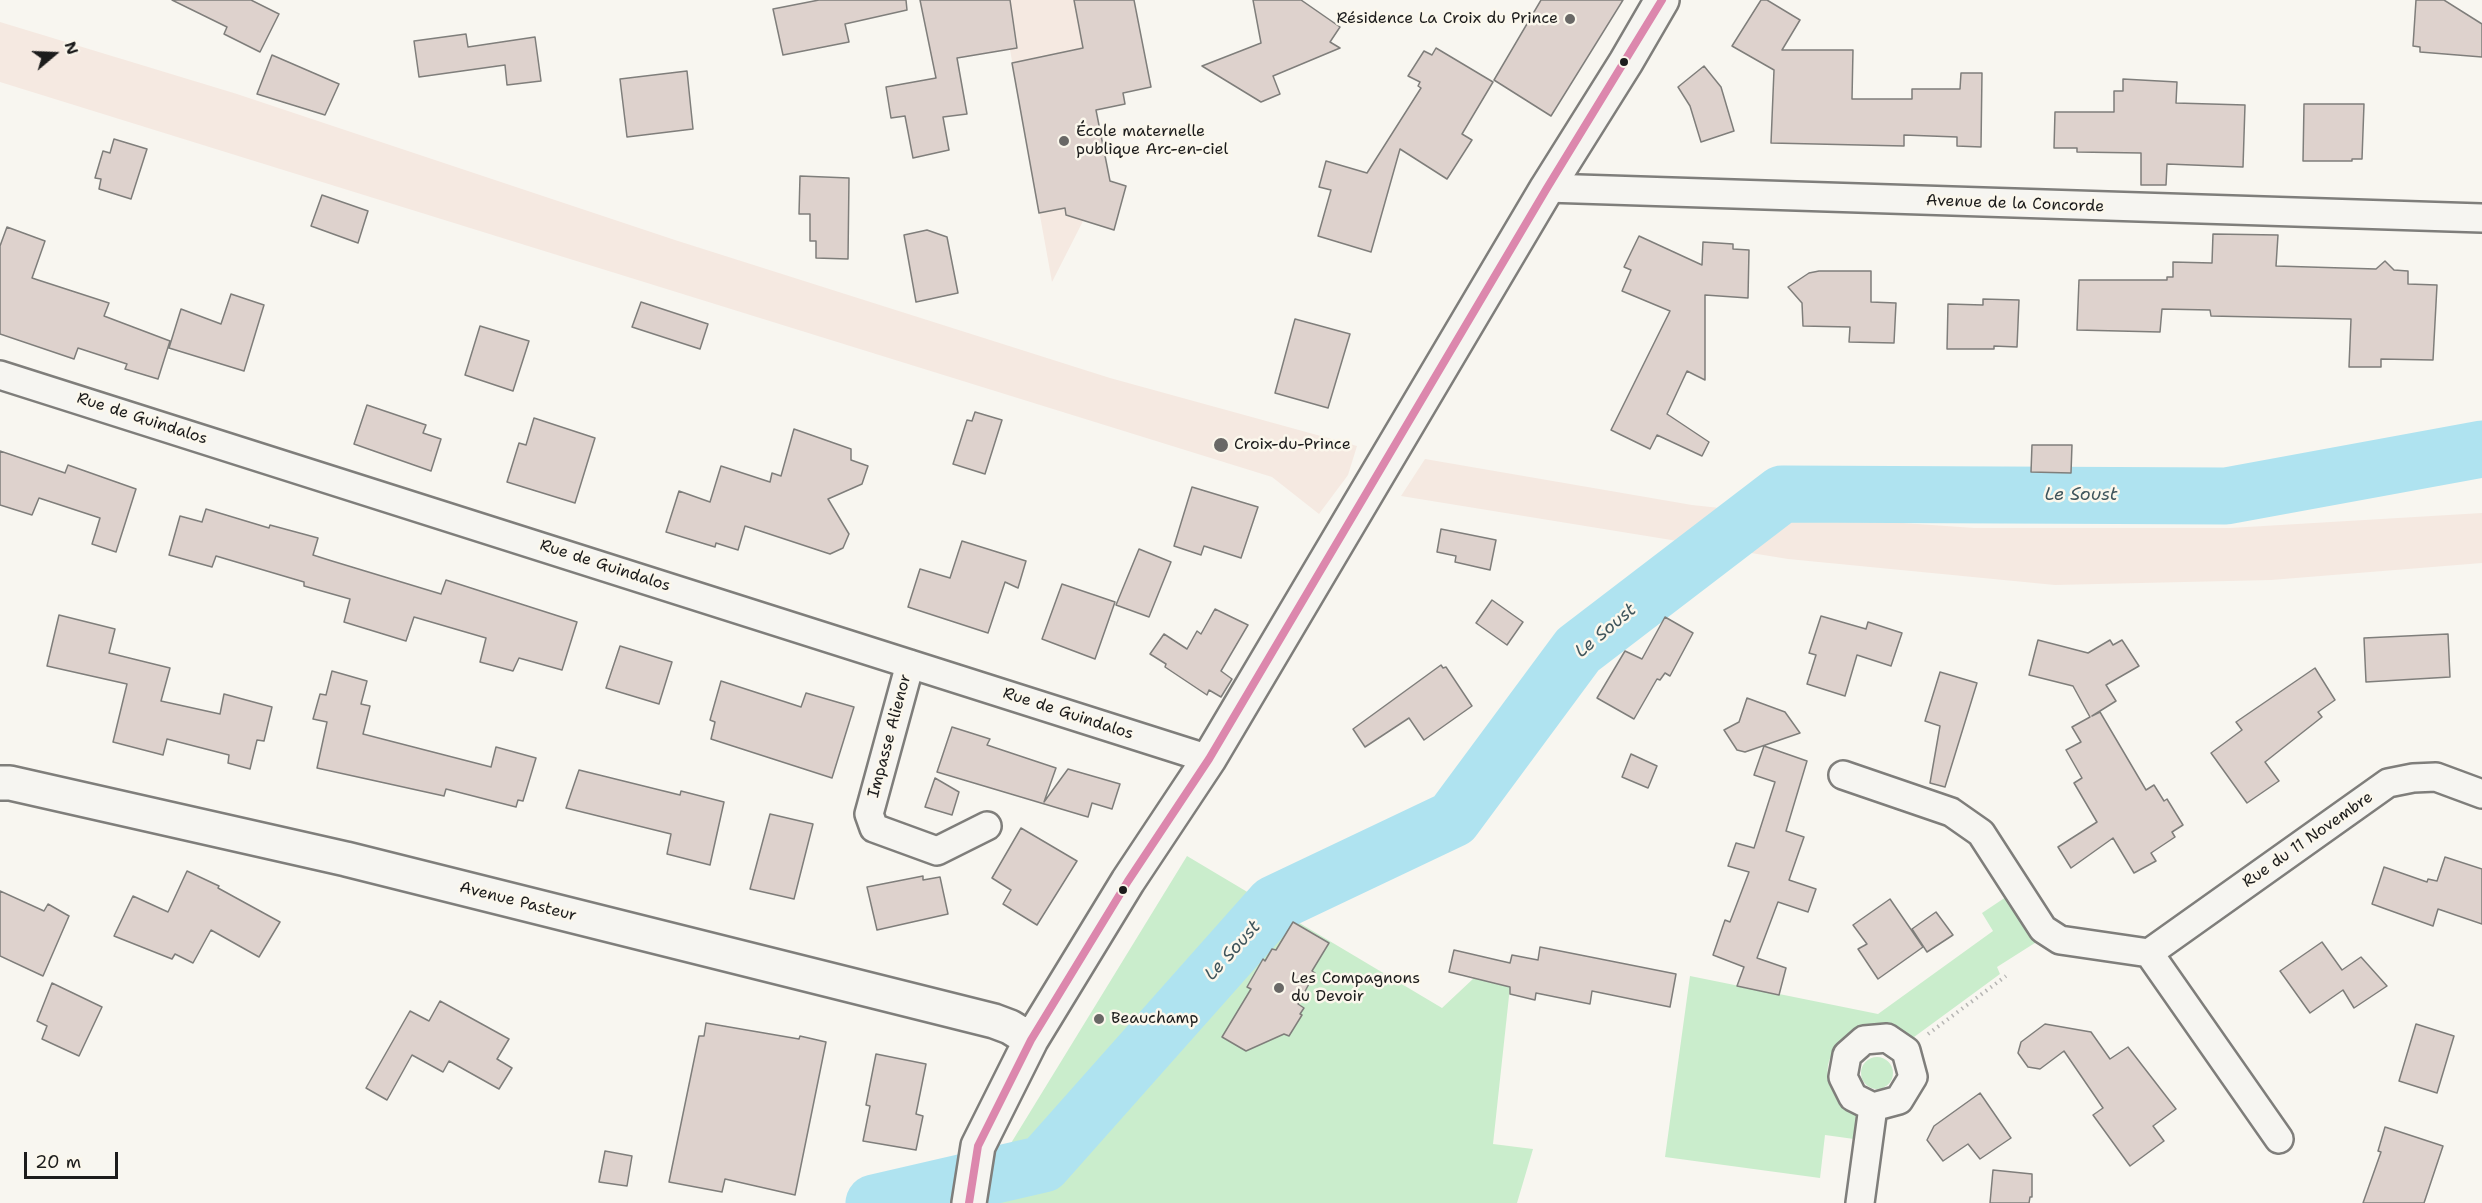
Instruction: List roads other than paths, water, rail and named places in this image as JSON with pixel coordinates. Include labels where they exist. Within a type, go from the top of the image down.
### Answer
[{"type":"street","points":[[969,1203],[978,1146],[1031,1040],[1128,881],[1209,759],[1547,188],[1662,0]]},
{"type":"street","name":"Avenue de la Concorde","points":[[1547,188],[2482,218]]},
{"type":"street","name":"Rue de Guindalos","points":[[0,375],[1209,759]]},
{"type":"street","name":"Impasse Alienor","points":[[910,664],[869,814],[874,828],[937,851],[987,826]]},
{"type":"street","points":[[1843,775],[1951,812],[1981,834],[2043,929],[2060,940],[2149,953],[2279,1140]]},
{"type":"street","name":"Rue du 11 Novembre","points":[[2149,953],[2388,783],[2413,778],[2436,777],[2482,794]]},
{"type":"street","name":"Avenue Pasteur","points":[[0,783],[21,785],[358,862],[994,1021],[1010,1027],[1031,1040]]},
{"type":"street","points":[[1887,1038],[1906,1051],[1913,1077],[1899,1100],[1873,1107],[1853,1097],[1843,1077],[1847,1055],[1864,1040],[1887,1038]]},
{"type":"street","points":[[1860,1203],[1873,1107]]},
{"type":"waterway","name":"Le Soust","points":[[874,1203],[1043,1164],[1274,904],[1453,819],[1578,650],[1782,494],[2226,496],[2482,449]]},
{"type":"place","name":"Résidence La Croix du Prince","points":[[1570,19]]},
{"type":"place","name":"École maternelle publique Arc-en-ciel","points":[[1064,141]]},
{"type":"place","name":"Croix-du-Prince","points":[[1221,445]]},
{"type":"place","name":"Les Compagnons du Devoir","points":[[1279,988]]},
{"type":"place","name":"Beauchamp","points":[[1099,1019]]}]
